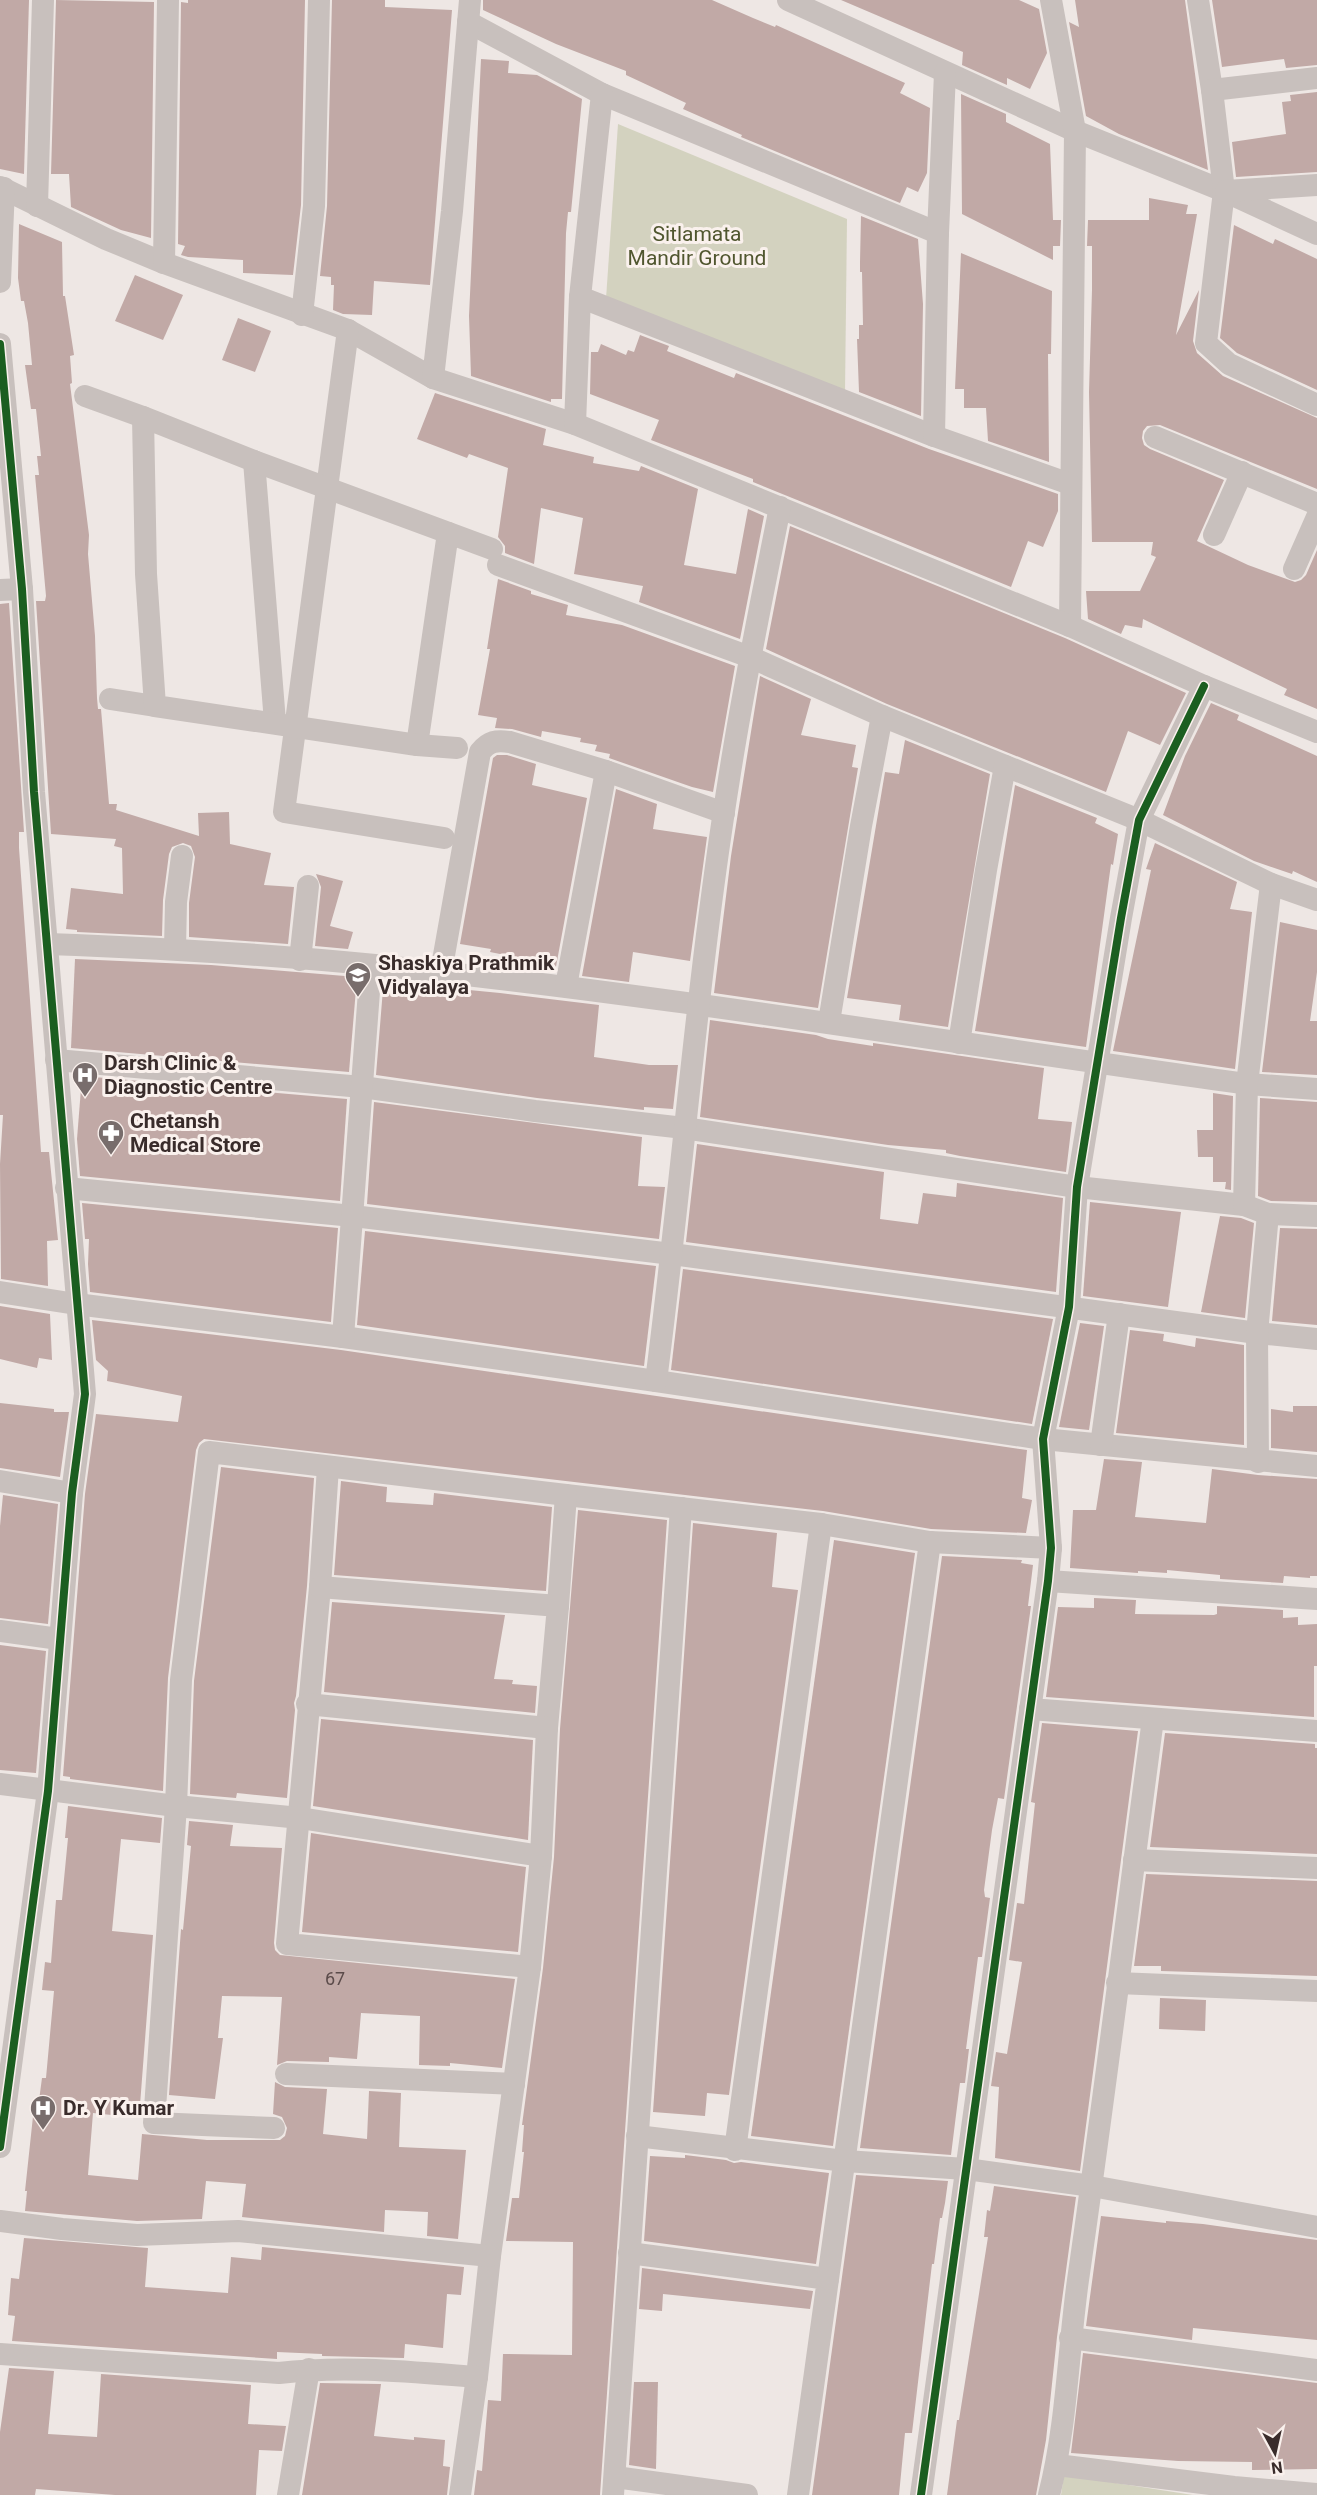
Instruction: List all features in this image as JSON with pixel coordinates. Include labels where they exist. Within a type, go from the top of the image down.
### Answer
[{"type":"street","points":[[37,206],[43,0]]},
{"type":"street","points":[[164,263],[168,0]]},
{"type":"street","points":[[302,315],[314,206],[319,0]]},
{"type":"street","points":[[434,378],[452,212],[470,0]]},
{"type":"street","points":[[788,0],[1076,131],[1224,191],[1317,234]]},
{"type":"street","points":[[1051,0],[1076,131],[1070,626]]},
{"type":"street","points":[[1198,0],[1224,191],[1206,343],[1229,364],[1317,405]]},
{"type":"street","points":[[468,22],[602,94],[938,233]]},
{"type":"street","points":[[934,436],[938,233],[945,73]]},
{"type":"street","points":[[1212,90],[1317,78]]},
{"type":"street","points":[[575,424],[580,297],[602,94]]},
{"type":"street","points":[[1224,191],[1317,184]]},
{"type":"street","points":[[0,282],[2,188],[164,263],[348,330],[434,378],[575,424],[1070,626],[1204,687],[1317,732]]},
{"type":"street","points":[[580,297],[934,436],[1070,484]]},
{"type":"street","points":[[286,724],[312,593],[329,488],[348,330]]},
{"type":"street","points":[[0,344],[11,590],[34,792],[48,944],[66,1188],[85,1394],[72,1493],[48,1791],[0,2147]]},
{"type":"street","points":[[85,396],[448,533],[495,557],[750,657],[882,716],[1139,820],[1271,884],[1317,900]]},
{"type":"street","points":[[143,417],[146,574],[155,706]]},
{"type":"street","points":[[1155,437],[1317,504]]},
{"type":"street","points":[[254,461],[286,724],[284,812],[444,838]]},
{"type":"street","points":[[1214,535],[1242,472]]},
{"type":"street","points":[[656,1381],[698,1006],[724,813],[750,657],[780,507]]},
{"type":"street","points":[[1294,569],[1317,517]]},
{"type":"street","points":[[417,745],[448,533]]},
{"type":"street","points":[[921,2495],[1048,1581],[1051,1548],[1043,1439],[1069,1307],[1077,1187],[1139,820],[1204,687]]},
{"type":"street","points":[[110,699],[417,745],[457,748]]},
{"type":"street","points":[[829,1022],[882,716]]},
{"type":"street","points":[[441,972],[480,752],[488,743],[499,740],[510,742],[606,771],[724,813]]},
{"type":"street","points":[[959,1043],[1005,766]]},
{"type":"street","points":[[566,986],[606,771]]},
{"type":"street","points":[[175,949],[176,902],[182,856]]},
{"type":"street","points":[[1244,1205],[1248,1084],[1271,884]]},
{"type":"street","points":[[300,960],[308,886]]},
{"type":"street","points":[[48,944],[175,949],[371,964],[566,986],[1248,1084],[1317,1089]]},
{"type":"street","points":[[343,1337],[371,964]]},
{"type":"street","points":[[56,1060],[362,1087],[535,1111],[684,1128],[1077,1187],[1244,1205],[1268,1214],[1317,1216]]},
{"type":"street","points":[[66,1188],[353,1216],[672,1254],[1257,1333],[1317,1339]]},
{"type":"street","points":[[1258,1462],[1257,1333],[1268,1214]]},
{"type":"street","points":[[0,1292],[656,1381],[1043,1439],[1258,1462],[1317,1466]]},
{"type":"street","points":[[1101,1445],[1119,1314]]},
{"type":"street","points":[[274,2128],[154,2123],[176,1806],[181,1680],[209,1452],[821,1524],[930,1542],[1051,1548]]},
{"type":"street","points":[[327,1467],[320,1587],[287,1944],[530,1967]]},
{"type":"street","points":[[0,1481],[72,1493]]},
{"type":"street","points":[[460,2495],[530,1967],[566,1495]]},
{"type":"street","points":[[681,1508],[614,2486],[747,2495]]},
{"type":"street","points":[[735,2150],[821,1524]]},
{"type":"street","points":[[798,2495],[930,1542]]},
{"type":"street","points":[[1048,1581],[1317,1599]]},
{"type":"street","points":[[320,1587],[558,1606]]},
{"type":"street","points":[[0,1631],[59,1639]]},
{"type":"street","points":[[308,1704],[547,1728]]},
{"type":"street","points":[[1030,1709],[1317,1731]]},
{"type":"street","points":[[1049,2495],[1057,2464],[1070,2338],[1153,1719]]},
{"type":"street","points":[[0,1784],[176,1806],[300,1818],[540,1856]]},
{"type":"street","points":[[1134,1860],[1317,1868]]},
{"type":"street","points":[[1117,1983],[1317,1991]]},
{"type":"street","points":[[286,2074],[514,2084]]},
{"type":"street","points":[[637,2136],[735,2150],[844,2161],[966,2169],[1092,2186],[1317,2227]]},
{"type":"street","points":[[0,2220],[62,2229],[137,2235],[238,2231],[490,2256]]},
{"type":"street","points":[[629,2253],[828,2279]]},
{"type":"street","points":[[1070,2338],[1317,2370]]},
{"type":"street","points":[[0,2354],[279,2373],[309,2369],[477,2377]]},
{"type":"street","points":[[288,2495],[309,2369]]},
{"type":"street","points":[[1057,2464],[1234,2491],[1317,2494]]},
{"type":"green space","name":"Sitlamata Mandir Ground","points":[[618,124],[847,219],[845,394],[606,299]]},
{"type":"green space","points":[[1064,2475],[1193,2495],[1061,2495]]},
{"type":"building","points":[[0,0],[29,0],[24,174],[0,169]]},
{"type":"building","points":[[56,0],[154,2],[151,238],[121,230],[71,207],[69,174],[51,174]]},
{"type":"building","points":[[188,0],[305,0],[301,205],[293,275],[243,273],[243,260],[181,255],[185,246],[178,244],[181,2],[188,3]]},
{"type":"building","points":[[332,0],[385,0],[385,7],[452,10],[430,285],[374,281],[372,315],[343,314],[333,310],[334,285],[331,285],[331,277],[320,276],[327,206]]},
{"type":"building","points":[[483,0],[712,0],[775,27],[776,25],[905,83],[900,93],[930,108],[927,173],[918,192],[907,187],[900,203],[741,137],[742,135],[683,109],[686,103],[626,75],[626,71],[556,44],[483,10]]},
{"type":"building","points":[[841,0],[1019,0],[1039,9],[1047,53],[1030,89],[1007,78],[1007,85],[962,65],[963,52]]},
{"type":"building","points":[[1075,0],[1185,0],[1208,170],[1119,134],[1086,116],[1069,22],[1079,27]]},
{"type":"building","points":[[1212,0],[1317,0],[1317,65],[1286,68],[1284,59],[1222,67]]},
{"type":"building","points":[[481,59],[509,61],[508,73],[537,75],[582,99],[571,212],[568,212],[566,233],[562,399],[551,399],[551,402],[471,376],[469,316]]},
{"type":"building","points":[[1317,92],[1317,172],[1236,177],[1232,142],[1286,134],[1282,102],[1291,101],[1290,95]]},
{"type":"building","points":[[961,94],[1006,114],[1006,122],[1050,144],[1053,220],[1061,220],[1060,246],[1053,246],[1053,260],[962,214]]},
{"type":"building","points":[[1149,198],[1188,205],[1186,214],[1197,214],[1176,335],[1199,290],[1193,341],[1197,353],[1223,376],[1317,418],[1317,489],[1160,425],[1147,426],[1142,438],[1144,445],[1150,449],[1224,480],[1197,541],[1248,565],[1295,582],[1306,575],[1317,550],[1317,709],[1284,695],[1287,689],[1143,619],[1142,628],[1125,625],[1121,634],[1088,619],[1086,591],[1140,591],[1156,557],[1151,555],[1153,542],[1092,542],[1089,392],[1092,246],[1087,246],[1088,220],[1149,220]]},
{"type":"building","points":[[861,216],[918,239],[923,304],[921,416],[859,392],[857,339],[859,339],[859,325],[863,325],[862,272],[860,272]]},
{"type":"building","points":[[19,224],[62,242],[63,296],[65,296],[74,355],[70,356],[72,383],[70,384],[89,535],[88,554],[95,636],[97,698],[98,709],[101,709],[109,804],[117,804],[116,810],[199,836],[198,813],[229,812],[230,844],[271,853],[264,885],[294,887],[288,944],[189,937],[189,903],[195,857],[191,846],[183,843],[172,847],[169,854],[163,900],[162,936],[77,932],[77,930],[66,929],[71,888],[123,894],[122,848],[114,846],[116,839],[51,834],[36,601],[45,601],[46,596],[35,475],[39,475],[37,456],[41,456],[36,409],[31,409],[25,365],[32,365],[28,323],[24,301],[21,301],[18,278]]},
{"type":"building","points":[[1234,225],[1273,244],[1275,239],[1317,259],[1317,390],[1237,353],[1220,338]]},
{"type":"building","points":[[961,253],[1052,291],[1051,354],[1048,354],[1049,462],[988,441],[986,408],[964,408],[964,389],[955,389]]},
{"type":"building","points":[[135,275],[183,295],[163,340],[115,321]]},
{"type":"building","points":[[238,318],[271,331],[255,372],[222,360]]},
{"type":"building","points":[[640,335],[669,346],[667,351],[734,378],[736,373],[929,449],[1058,494],[1058,511],[1043,547],[1028,541],[1011,587],[753,482],[753,479],[651,440],[659,420],[590,394],[591,352],[598,352],[601,344],[626,355],[628,350],[634,352]]},
{"type":"building","points":[[435,393],[546,429],[543,445],[594,457],[593,463],[639,471],[641,466],[698,489],[684,565],[736,574],[748,509],[764,516],[740,639],[639,602],[643,586],[574,574],[583,518],[541,508],[534,564],[505,553],[505,546],[498,537],[508,468],[469,454],[467,458],[417,439]]},
{"type":"building","points":[[790,526],[1065,638],[1186,693],[1160,745],[1128,731],[1106,792],[887,704],[766,649]]},
{"type":"building","points":[[498,579],[531,591],[531,594],[568,605],[566,615],[622,625],[735,666],[713,792],[609,758],[610,754],[595,751],[597,745],[580,742],[581,738],[542,731],[541,737],[512,729],[495,728],[497,718],[478,715],[490,649],[487,649]]},
{"type":"building","points":[[9,603],[24,832],[19,832],[19,848],[41,1152],[49,1152],[58,1240],[47,1241],[48,1286],[1,1279],[0,1164],[3,1115],[0,1115],[0,604]]},
{"type":"building","points":[[760,676],[811,699],[801,735],[856,745],[852,767],[858,768],[818,1008],[714,993],[731,856]]},
{"type":"building","points":[[1211,703],[1239,715],[1237,720],[1317,756],[1317,882],[1293,871],[1292,874],[1254,861],[1163,815],[1185,756]]},
{"type":"building","points":[[905,740],[990,774],[948,1027],[899,1020],[901,1005],[847,998],[885,772],[899,774]]},
{"type":"building","points":[[497,755],[507,755],[536,764],[532,785],[587,798],[555,972],[504,966],[505,955],[490,952],[491,949],[460,944],[493,758]]},
{"type":"building","points":[[1015,785],[1097,818],[1095,823],[1118,834],[1113,865],[1111,864],[1086,1047],[975,1031]]},
{"type":"building","points":[[616,789],[657,804],[653,829],[707,837],[690,961],[633,952],[629,982],[582,976]]},
{"type":"building","points":[[1155,843],[1237,882],[1230,909],[1252,912],[1235,1069],[1113,1051],[1151,870],[1146,869]]},
{"type":"building","points":[[316,874],[343,881],[330,926],[353,932],[348,949],[315,946],[321,887]]},
{"type":"building","points":[[1280,922],[1317,930],[1317,972],[1310,1021],[1317,1021],[1317,1075],[1262,1072]]},
{"type":"building","points":[[75,959],[211,965],[357,977],[349,1072],[71,1048]]},
{"type":"building","points":[[407,984],[599,1005],[594,1057],[649,1065],[678,1065],[673,1109],[644,1107],[644,1110],[537,1098],[376,1075],[383,989],[406,991]]},
{"type":"building","points":[[710,1020],[816,1035],[873,1046],[873,1043],[1044,1068],[1038,1119],[1072,1122],[1066,1172],[960,1156],[946,1153],[946,1150],[888,1145],[700,1117]]},
{"type":"building","points":[[82,1076],[347,1099],[340,1201],[80,1176],[77,1139]]},
{"type":"building","points":[[1213,1093],[1233,1096],[1231,1190],[1225,1189],[1226,1182],[1213,1182],[1213,1157],[1198,1157],[1197,1130],[1213,1130]]},
{"type":"building","points":[[1260,1098],[1317,1102],[1317,1202],[1271,1201],[1258,1196]]},
{"type":"building","points":[[374,1102],[642,1137],[638,1186],[665,1187],[659,1239],[367,1204]]},
{"type":"building","points":[[697,1144],[884,1172],[880,1219],[918,1224],[923,1193],[956,1197],[957,1183],[1063,1198],[1056,1292],[686,1242]]},
{"type":"building","points":[[1090,1202],[1181,1212],[1168,1307],[1083,1296]]},
{"type":"building","points":[[82,1203],[338,1228],[331,1322],[90,1292],[89,1239],[85,1239]]},
{"type":"building","points":[[1220,1216],[1241,1218],[1254,1223],[1245,1318],[1201,1312]]},
{"type":"building","points":[[1280,1228],[1317,1229],[1317,1325],[1272,1321]]},
{"type":"building","points":[[365,1231],[656,1266],[644,1366],[357,1325]]},
{"type":"building","points":[[683,1269],[1053,1319],[1032,1424],[671,1370]]},
{"type":"building","points":[[0,1306],[50,1314],[52,1360],[39,1358],[37,1368],[0,1359]]},
{"type":"building","points":[[92,1320],[341,1350],[1027,1450],[1022,1498],[1032,1500],[1026,1533],[931,1529],[823,1511],[204,1439],[196,1450],[168,1678],[163,1791],[70,1779],[70,1777],[63,1776],[85,1494],[96,1414],[178,1422],[182,1396],[107,1381],[108,1371],[96,1360]]},
{"type":"building","points":[[1080,1323],[1104,1326],[1089,1430],[1059,1427]]},
{"type":"building","points":[[1130,1330],[1164,1334],[1163,1341],[1195,1347],[1196,1338],[1244,1345],[1244,1445],[1116,1433]]},
{"type":"building","points":[[0,1403],[54,1409],[54,1412],[69,1412],[60,1477],[0,1468]]},
{"type":"building","points":[[1293,1406],[1317,1406],[1317,1452],[1271,1448],[1271,1409],[1293,1412]]},
{"type":"building","points":[[1104,1459],[1142,1462],[1135,1517],[1206,1523],[1212,1469],[1317,1479],[1317,1576],[1310,1576],[1310,1578],[1284,1576],[1283,1583],[1220,1579],[1220,1575],[1167,1570],[1167,1573],[1138,1571],[1138,1573],[1070,1568],[1073,1510],[1096,1510]]},
{"type":"building","points":[[221,1467],[314,1478],[307,1586],[294,1703],[287,1798],[237,1793],[236,1798],[190,1794],[194,1681]]},
{"type":"building","points":[[341,1481],[387,1487],[386,1502],[433,1505],[434,1493],[552,1507],[546,1591],[334,1575]]},
{"type":"building","points":[[3,1495],[58,1504],[48,1624],[0,1618],[0,1526]]},
{"type":"building","points":[[578,1510],[667,1520],[600,2495],[474,2495],[477,2470],[482,2471],[488,2400],[501,2401],[503,2354],[572,2355],[573,2242],[506,2241],[512,2198],[519,2198],[524,2152],[522,2152],[524,2125],[522,2125],[543,1968],[554,1857],[560,1729]]},
{"type":"building","points":[[693,1523],[777,1533],[772,1587],[798,1590],[729,2095],[707,2093],[705,2116],[653,2112]]},
{"type":"building","points":[[834,1540],[915,1553],[833,2146],[751,2136]]},
{"type":"building","points":[[942,1556],[1022,1560],[1021,1563],[1033,1565],[1028,1606],[1031,1606],[1004,1799],[998,1798],[992,1830],[984,1890],[985,1897],[990,1898],[982,1957],[978,1957],[966,2049],[969,2049],[965,2083],[960,2083],[951,2155],[860,2148]]},
{"type":"building","points":[[1094,1598],[1136,1600],[1135,1614],[1214,1615],[1217,1614],[1217,1606],[1283,1610],[1283,1618],[1298,1617],[1298,1625],[1317,1624],[1314,1717],[1046,1697],[1058,1607],[1094,1608]]},
{"type":"building","points":[[332,1602],[505,1615],[494,1679],[513,1680],[512,1684],[537,1686],[535,1713],[324,1692]]},
{"type":"building","points":[[0,1645],[46,1651],[36,1773],[0,1770]]},
{"type":"building","points":[[321,1719],[533,1740],[528,1840],[313,1806]]},
{"type":"building","points":[[1042,1723],[1138,1731],[1080,2171],[995,2158],[999,2087],[991,2086],[996,2052],[1007,2054],[1022,1962],[1009,1960],[1017,1903],[1024,1904],[1035,1803],[1031,1802]]},
{"type":"building","points":[[1165,1733],[1315,1744],[1317,1748],[1317,1854],[1150,1847]]},
{"type":"building","points":[[68,1806],[162,1818],[160,1843],[121,1839],[112,1931],[153,1935],[139,2118],[93,2113],[88,2175],[138,2180],[142,2134],[207,2140],[280,2140],[285,2136],[287,2128],[282,2117],[273,2114],[275,2082],[285,2087],[327,2089],[323,2134],[367,2139],[369,2091],[401,2093],[399,2147],[466,2150],[458,2239],[427,2236],[428,2212],[385,2210],[384,2232],[242,2217],[246,2184],[206,2181],[202,2219],[137,2221],[25,2211],[34,2107],[38,2108],[42,2078],[46,2078],[54,1991],[42,1990],[45,1962],[51,1963],[56,1900],[62,1900],[68,1838],[65,1838]]},
{"type":"building","points":[[189,1821],[233,1825],[230,1846],[282,1848],[274,1943],[275,1950],[280,1955],[515,1979],[502,2068],[450,2063],[450,2066],[419,2065],[420,2016],[361,2013],[357,2059],[329,2057],[329,2062],[287,2061],[277,2065],[282,1997],[222,1996],[218,2038],[223,2038],[215,2099],[169,2095],[181,1929],[183,1930],[191,1846],[187,1845]]},
{"type":"building","points":[[311,1833],[526,1867],[518,1952],[302,1932]]},
{"type":"building","points":[[1146,1874],[1317,1881],[1317,1976],[1161,1971],[1161,1966],[1134,1966]]},
{"type":"building","points":[[1160,1998],[1206,2000],[1205,2031],[1159,2029]]},
{"type":"building","points":[[685,2155],[734,2163],[829,2173],[816,2264],[644,2241],[650,2156],[685,2158]]},
{"type":"building","points":[[856,2175],[948,2181],[934,2264],[932,2264],[912,2433],[905,2433],[899,2495],[812,2495]]},
{"type":"building","points":[[994,2186],[1076,2197],[1046,2440],[1036,2495],[947,2495],[957,2420],[959,2420],[988,2237],[984,2237],[987,2210],[990,2211]]},
{"type":"building","points":[[1101,2216],[1166,2223],[1166,2221],[1203,2224],[1317,2240],[1317,2340],[1193,2328],[1192,2340],[1086,2326]]},
{"type":"building","points":[[24,2238],[148,2248],[145,2287],[228,2293],[231,2257],[261,2260],[262,2247],[464,2267],[461,2295],[447,2294],[443,2348],[405,2344],[404,2358],[322,2356],[322,2354],[277,2352],[277,2359],[12,2341],[15,2316],[8,2315],[11,2278],[19,2279]]},
{"type":"building","points":[[642,2268],[813,2291],[810,2309],[663,2294],[662,2311],[639,2309]]},
{"type":"building","points":[[1083,2353],[1317,2383],[1317,2469],[1252,2470],[1252,2462],[1178,2461],[1071,2453]]},
{"type":"building","points":[[9,2368],[54,2371],[48,2434],[97,2437],[101,2374],[251,2385],[248,2424],[286,2426],[282,2451],[259,2450],[256,2495],[115,2495],[36,2489],[35,2495],[0,2495],[0,2432]]},
{"type":"building","points":[[634,2382],[658,2382],[656,2469],[629,2465]]},
{"type":"building","points":[[320,2383],[381,2384],[374,2436],[445,2440],[443,2466],[450,2467],[447,2495],[302,2495]]},
{"type":"cycle path","points":[[0,344],[22,589],[34,792],[85,1394],[72,1493],[48,1791],[0,2147]]},
{"type":"cycle path","points":[[921,2495],[1048,1581],[1051,1548],[1043,1439],[1069,1307],[1077,1187],[1139,820],[1204,686]]},
{"type":"place","name":"Shaskiya Prathmik Vidyalaya","points":[[358,998]]},
{"type":"place","name":"Darsh Clinic & Diagnostic Centre","points":[[85,1098]]},
{"type":"place","name":"Chetansh Medical Store","points":[[111,1156]]},
{"type":"place","name":"Dr. Y Kumar","points":[[43,2131]]}]
